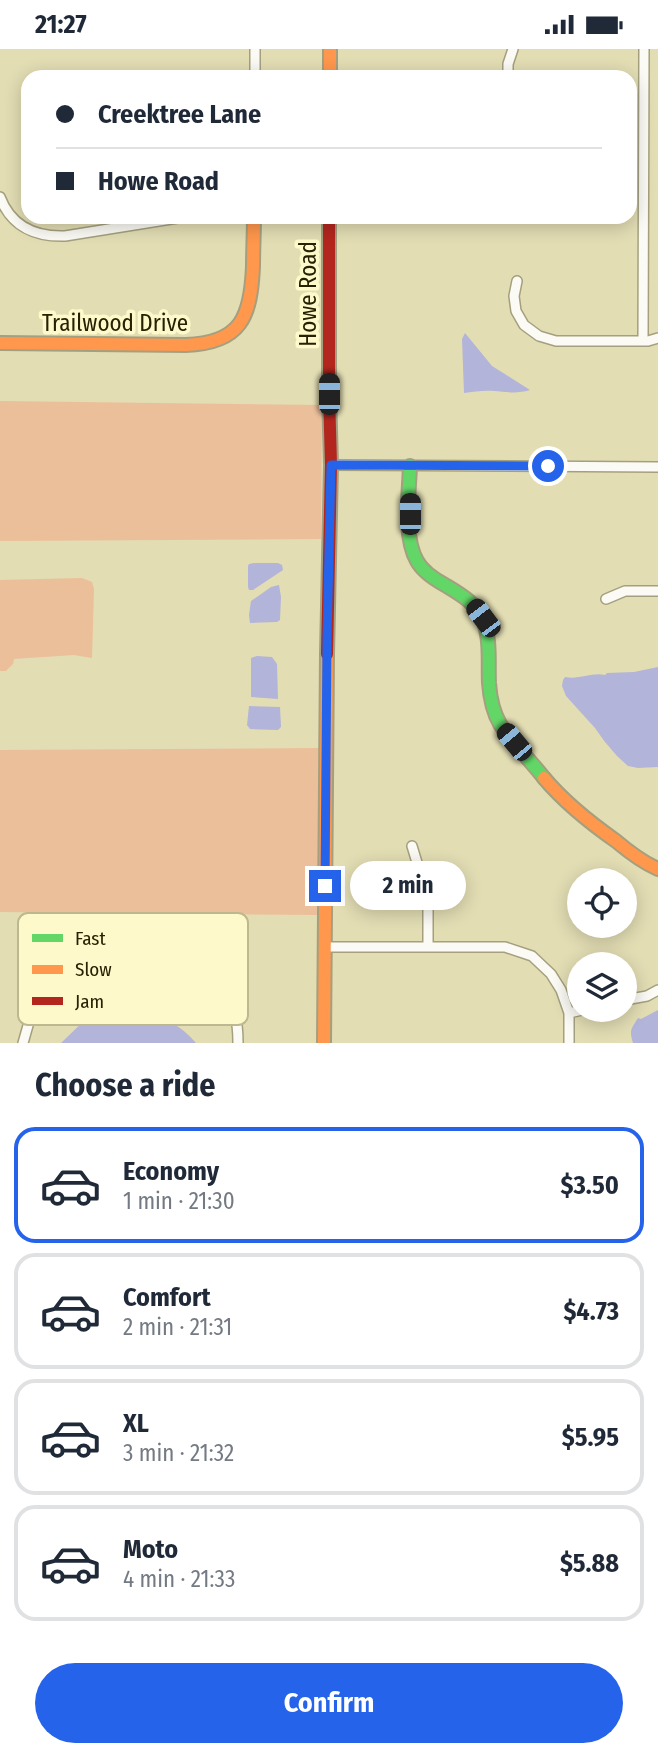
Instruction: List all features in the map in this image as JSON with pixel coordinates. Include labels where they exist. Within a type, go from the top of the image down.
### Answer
[{"type":"street","points":[[255,70],[256,49]]},
{"type":"street","points":[[330,49],[330,70]]},
{"type":"street","points":[[509,70],[513,49]]},
{"type":"street","points":[[643,341],[644,49]]},
{"type":"street","points":[[0,197],[18,225],[38,234],[65,236],[115,224]]},
{"type":"street","name":"Trailwood Drive","points":[[0,343],[195,345],[228,335],[244,318],[253,293],[254,224]]},
{"type":"street","name":"Howe Road","points":[[324,1043],[331,465],[328,224]]},
{"type":"street","points":[[517,281],[514,296],[516,311],[524,325],[539,336],[556,341],[643,341],[658,338]]},
{"type":"street","points":[[331,465],[658,467]]},
{"type":"street","points":[[410,466],[410,537],[416,560],[428,575],[467,597],[483,618],[489,643],[489,693],[500,725],[558,794],[580,815],[645,863],[658,869]]},
{"type":"street","points":[[606,599],[625,591],[658,591]]},
{"type":"street","points":[[411,846],[428,899],[428,946]]},
{"type":"street","points":[[324,947],[505,947],[532,956],[551,974],[567,1007]]},
{"type":"street","points":[[637,998],[658,990]]},
{"type":"street","points":[[569,1022],[569,1043]]},
{"type":"street","points":[[23,1043],[29,1025]]},
{"type":"street","points":[[236,1025],[237,1043]]},
{"type":"shaded area","points":[[0,401],[322,405],[321,539],[0,541]]},
{"type":"shaded area","points":[[82,578],[92,582],[94,589],[92,658],[74,655],[14,659],[6,671],[0,671],[0,580]]},
{"type":"shaded area","points":[[322,748],[319,915],[0,912],[0,750]]},
{"type":"water","points":[[465,333],[492,366],[530,390],[464,393],[462,339]]},
{"type":"water","points":[[254,563],[278,563],[283,570],[249,590],[248,566]]},
{"type":"water","points":[[279,585],[280,620],[250,623],[251,601],[271,587]]},
{"type":"water","points":[[272,657],[277,664],[278,699],[251,697],[251,658]]},
{"type":"water","points":[[658,667],[658,767],[628,766],[566,696],[563,680],[565,677],[634,672]]},
{"type":"water","points":[[249,706],[280,707],[281,727],[278,730],[250,729],[247,725]]},
{"type":"water","points":[[658,1010],[658,1043],[633,1043],[631,1030],[638,1018]]},
{"type":"water","points":[[80,1025],[176,1025],[196,1043],[61,1043]]},
{"type":"traffic: fast","points":[[410,466],[408,515],[410,540],[417,561],[433,578],[467,599],[480,614],[487,635],[489,688],[495,715],[510,738],[544,778]]},
{"type":"traffic: slow","points":[[330,49],[330,70]]},
{"type":"traffic: slow","points":[[0,343],[186,345],[219,339],[231,333],[239,324],[249,300],[254,224]]},
{"type":"traffic: slow","points":[[324,1043],[327,654]]},
{"type":"traffic: slow","points":[[544,778],[587,819],[658,869]]},
{"type":"traffic: jam","points":[[327,654],[331,465],[329,224]]},
{"type":"route","points":[[325,886],[331,465],[548,466]]}]
